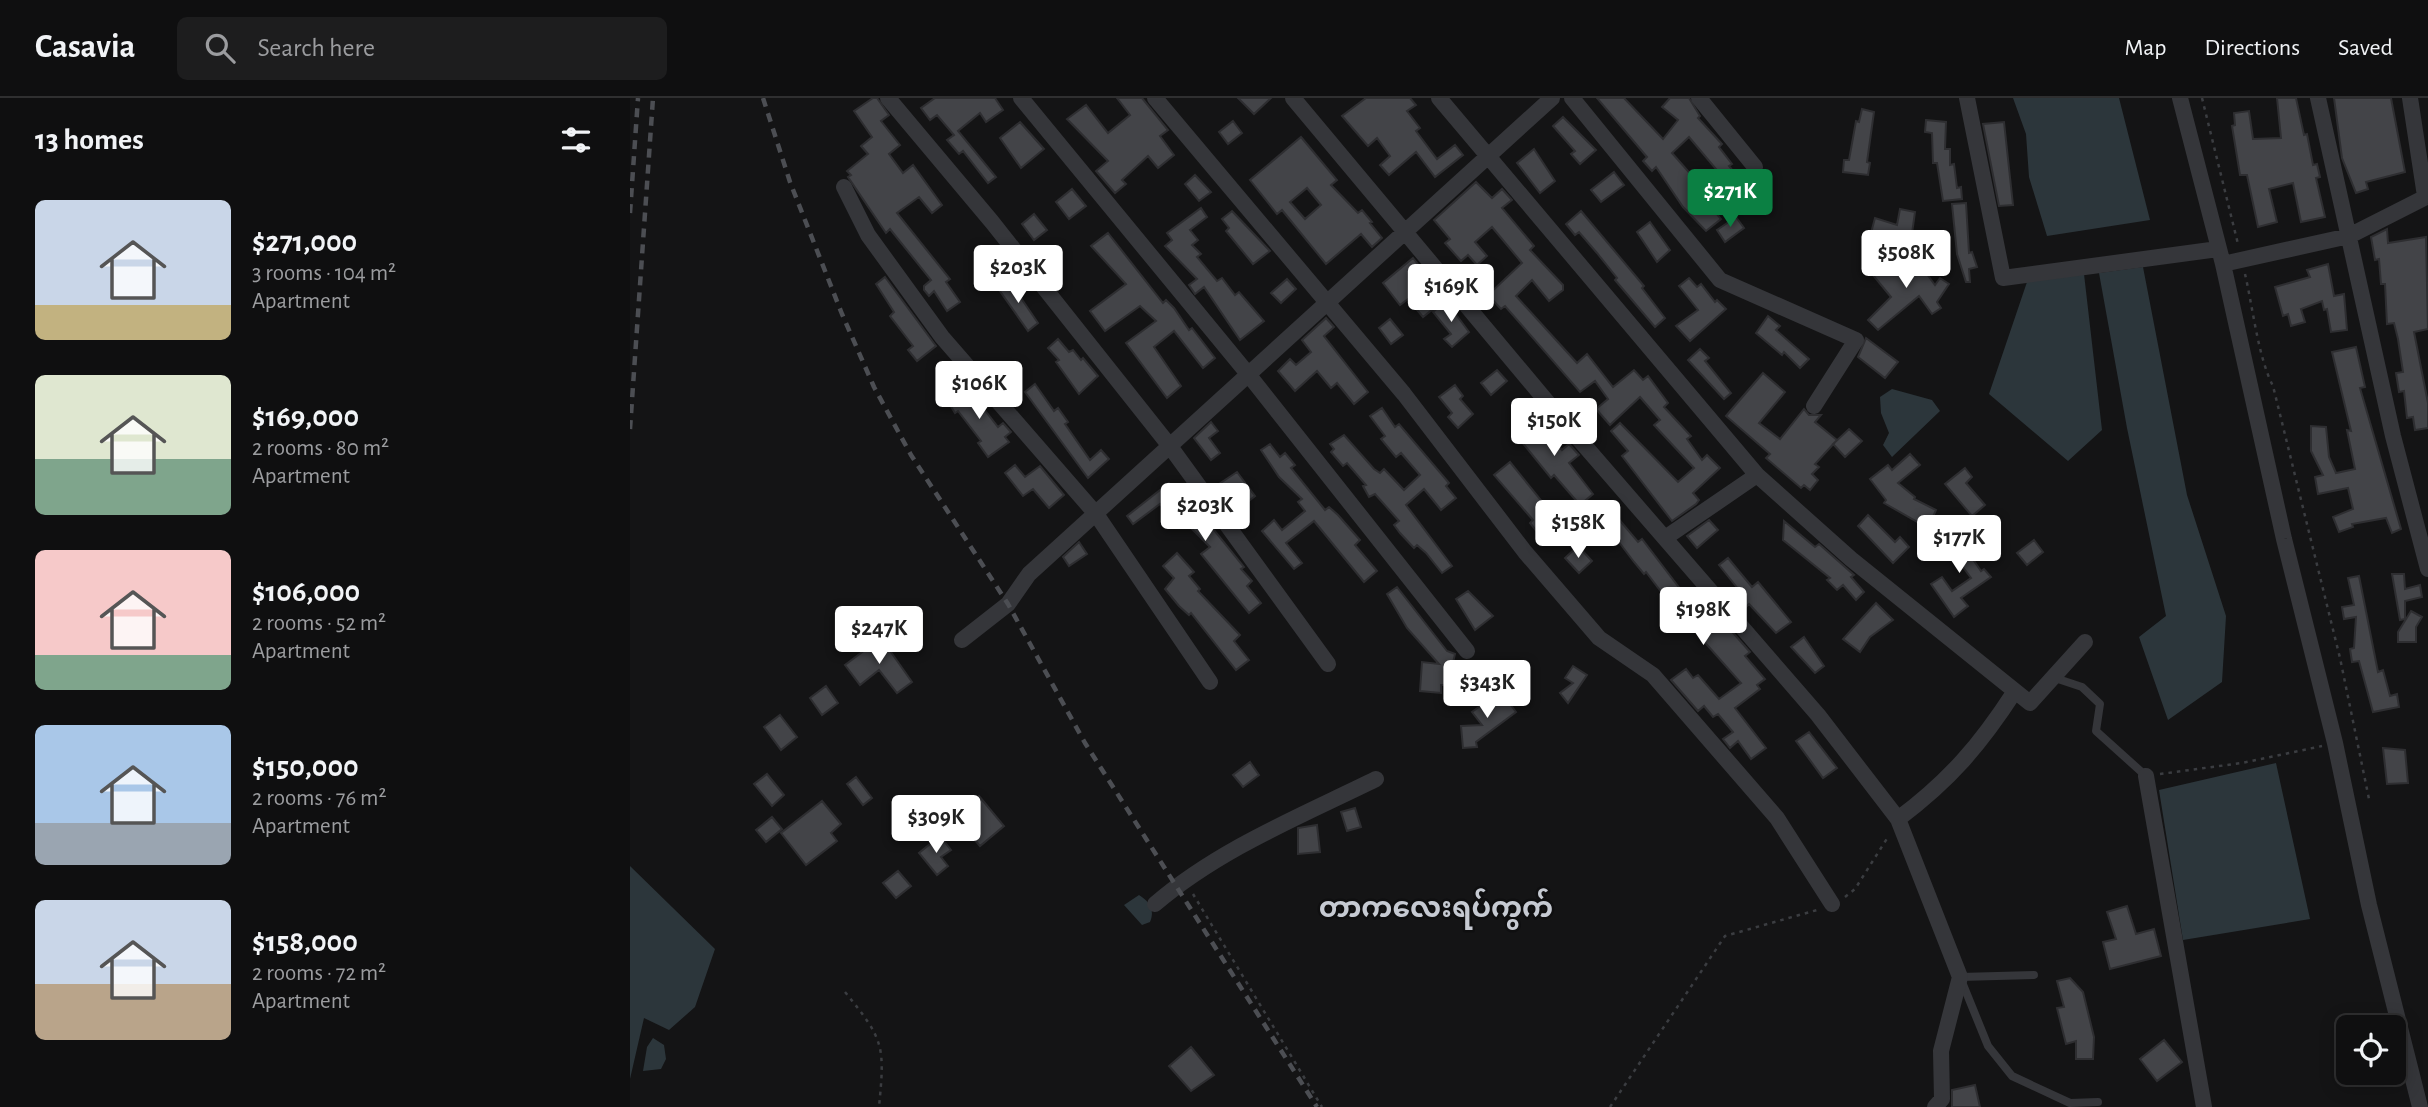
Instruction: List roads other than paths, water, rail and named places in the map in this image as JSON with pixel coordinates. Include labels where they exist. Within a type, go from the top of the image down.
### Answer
[{"type":"street","points":[[888,98],[992,222],[1169,445],[1328,664]]},
{"type":"street","points":[[1021,98],[1248,374],[1467,651]]},
{"type":"street","points":[[1155,98],[1404,394],[1525,552],[1599,638],[1653,675],[1777,818],[1832,904]]},
{"type":"street","points":[[1293,98],[1404,232],[1818,715],[1898,819],[1960,977],[1941,1051],[1942,1099],[1935,1107]]},
{"type":"street","points":[[1438,98],[1522,193],[1757,475],[1851,559],[2030,703],[2085,642]]},
{"type":"street","points":[[962,640],[1008,604],[1029,574],[1552,98]]},
{"type":"street","points":[[1572,98],[1720,279],[1856,340],[1814,406]]},
{"type":"street","points":[[1699,98],[1755,167]]},
{"type":"street","points":[[1967,98],[2003,278],[2220,256],[2242,259],[2349,236],[2427,196],[2410,98]]},
{"type":"street","points":[[2180,98],[2335,743],[2369,905],[2420,1107]]},
{"type":"street","points":[[2318,98],[2393,436],[2428,569]]},
{"type":"street","points":[[844,187],[868,235],[942,337],[1096,514],[1210,682]]},
{"type":"street","points":[[1665,538],[1757,475]]},
{"type":"street","points":[[1898,819],[1938,789],[1987,734],[2015,691]]},
{"type":"street","points":[[2146,776],[2204,1107]]},
{"type":"street","points":[[1155,904],[1184,879],[1237,849],[1376,779]]},
{"type":"lane","points":[[2052,677],[2082,687],[2099,704],[2096,731],[2146,776]]},
{"type":"lane","points":[[2034,975],[1960,977],[1988,1045],[2012,1076],[2070,1103],[2098,1102]]},
{"type":"railway","points":[[630,213],[638,98]]},
{"type":"railway","points":[[630,429],[653,98]]},
{"type":"railway","points":[[763,98],[790,182],[842,314],[874,387],[911,455],[1008,604],[1085,743],[1317,1107]]},
{"type":"district","name":"တာကလေးရပ်ကွက်","points":[[1436,907]]}]
